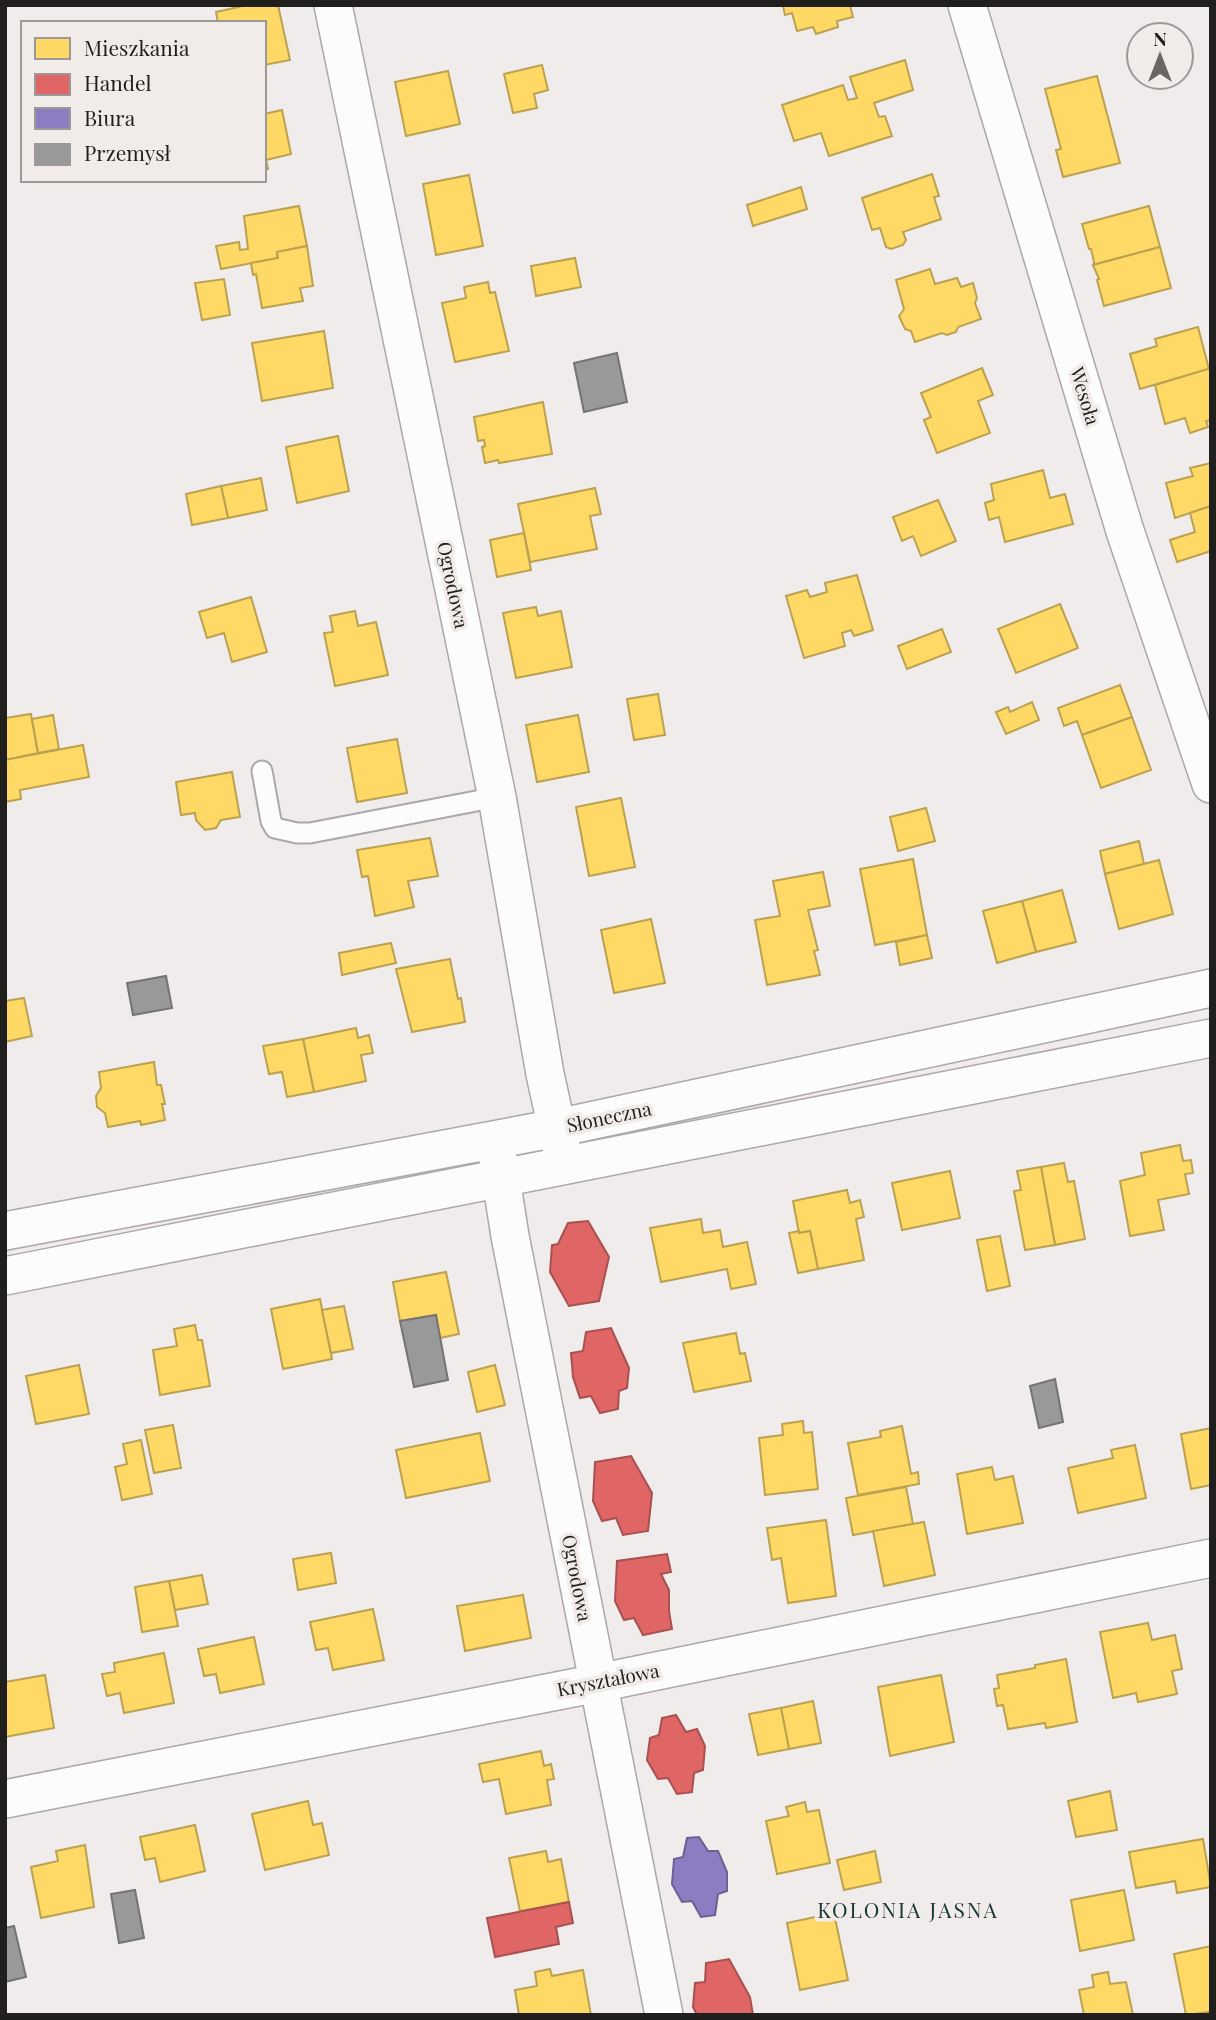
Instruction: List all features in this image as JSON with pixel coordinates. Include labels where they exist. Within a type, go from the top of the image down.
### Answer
[{"type":"street","name":"Ogrodowa","points":[[333,5],[497,797],[545,1074],[565,1166]]},
{"type":"street","name":"Wesoła","points":[[967,5],[1125,531],[1211,784]]},
{"type":"street","name":"Słoneczna","points":[[5,1231],[557,1128],[1211,988]]},
{"type":"street","name":"Słoneczna","points":[[5,1276],[1211,1038]]},
{"type":"street","name":"Ogrodowa","points":[[494,1140],[510,1236],[664,2015]]},
{"type":"street","name":"Kryształowa","points":[[5,1799],[1211,1559]]},
{"type":"lane","points":[[262,771],[271,821],[275,828],[297,833],[310,833],[497,797]]},
{"type":"building: Mieszkania","points":[[247,5],[278,5],[290,60],[266,65],[266,21],[218,21],[216,12]]},
{"type":"building: Mieszkania","points":[[776,5],[850,5],[853,17],[837,21],[838,27],[816,34],[813,27],[797,31],[792,13],[785,15],[783,6]]},
{"type":"building: Mieszkania","points":[[905,60],[913,90],[874,103],[879,117],[885,116],[892,136],[829,156],[821,133],[794,141],[782,105],[843,85],[848,100],[857,98],[850,77]]},
{"type":"building: Mieszkania","points":[[542,65],[548,90],[534,94],[537,108],[513,113],[504,74]]},
{"type":"building: Mieszkania","points":[[448,71],[460,124],[406,136],[395,82]]},
{"type":"building: Mieszkania","points":[[1097,76],[1120,163],[1063,177],[1056,150],[1061,149],[1045,89]]},
{"type":"building: Mieszkania","points":[[282,110],[291,154],[266,160],[266,114]]},
{"type":"building: Mieszkania","points":[[932,174],[939,196],[934,197],[941,219],[903,232],[906,240],[903,245],[891,249],[886,247],[880,228],[872,230],[862,198]]},
{"type":"building: Mieszkania","points":[[469,175],[483,246],[436,255],[423,184]]},
{"type":"building: Mieszkania","points":[[801,187],[807,209],[753,226],[747,205]]},
{"type":"building: Mieszkania","points":[[299,206],[307,246],[277,252],[278,258],[221,269],[216,246],[239,242],[240,250],[248,249],[244,216]]},
{"type":"building: Mieszkania","points":[[1149,206],[1160,247],[1093,265],[1091,249],[1082,224]]},
{"type":"building: Mieszkania","points":[[307,246],[313,286],[300,288],[303,301],[262,308],[256,274],[253,275],[251,263],[278,258],[277,252]]},
{"type":"building: Mieszkania","points":[[1160,247],[1171,288],[1104,306],[1097,280],[1099,279],[1093,265]]},
{"type":"building: Mieszkania","points":[[575,258],[581,287],[536,296],[531,266]]},
{"type":"building: Mieszkania","points":[[930,269],[935,284],[957,278],[961,287],[973,283],[977,298],[975,303],[981,319],[958,327],[956,332],[947,335],[942,333],[915,342],[911,331],[905,329],[899,316],[904,309],[896,280]]},
{"type":"building: Mieszkania","points":[[224,279],[230,315],[202,320],[195,283]]},
{"type":"building: Mieszkania","points":[[488,282],[490,293],[495,292],[509,351],[455,362],[442,303],[466,298],[464,287]]},
{"type":"building: Mieszkania","points":[[1198,327],[1209,369],[1140,389],[1130,354],[1157,346],[1155,339]]},
{"type":"building: Mieszkania","points":[[324,331],[333,388],[262,401],[252,343]]},
{"type":"building: Mieszkania","points":[[982,368],[993,395],[978,401],[990,433],[937,453],[924,420],[931,417],[921,393]]},
{"type":"building: Mieszkania","points":[[1211,368],[1211,420],[1206,421],[1208,427],[1190,433],[1185,418],[1165,424],[1155,385]]},
{"type":"building: Mieszkania","points":[[543,402],[552,454],[485,463],[482,447],[485,446],[484,440],[478,441],[474,417]]},
{"type":"building: Mieszkania","points":[[338,436],[349,491],[297,503],[286,447]]},
{"type":"building: Mieszkania","points":[[1211,463],[1211,506],[1175,518],[1166,483],[1193,476],[1190,468]]},
{"type":"building: Mieszkania","points":[[1043,470],[1050,498],[1065,494],[1073,524],[1005,542],[999,517],[989,520],[985,503],[994,500],[991,484]]},
{"type":"building: Mieszkania","points":[[261,478],[267,510],[228,518],[221,486]]},
{"type":"building: Mieszkania","points":[[221,486],[228,518],[192,525],[186,494]]},
{"type":"building: Mieszkania","points":[[595,488],[601,514],[590,516],[597,549],[530,562],[518,504]]},
{"type":"building: Mieszkania","points":[[938,500],[956,541],[921,556],[913,536],[902,541],[893,517]]},
{"type":"building: Mieszkania","points":[[1211,506],[1211,551],[1177,562],[1170,540],[1195,532],[1190,513]]},
{"type":"building: Mieszkania","points":[[524,533],[531,570],[497,577],[490,540]]},
{"type":"building: Mieszkania","points":[[857,575],[873,630],[854,636],[851,630],[842,633],[845,646],[804,658],[786,596],[807,590],[810,597],[827,592],[825,583]]},
{"type":"building: Mieszkania","points":[[251,597],[267,652],[232,662],[224,633],[207,638],[199,612]]},
{"type":"building: Mieszkania","points":[[1060,604],[1078,648],[1016,673],[998,629]]},
{"type":"building: Mieszkania","points":[[536,607],[538,616],[561,611],[572,667],[516,678],[503,613]]},
{"type":"building: Mieszkania","points":[[355,611],[358,626],[376,622],[388,675],[335,686],[324,633],[333,632],[330,616]]},
{"type":"building: Mieszkania","points":[[942,629],[951,652],[907,669],[898,646]]},
{"type":"building: Mieszkania","points":[[1120,685],[1132,717],[1082,735],[1077,721],[1064,726],[1058,708]]},
{"type":"building: Mieszkania","points":[[658,694],[665,735],[634,740],[627,699]]},
{"type":"building: Mieszkania","points":[[1032,702],[1039,720],[1006,734],[996,712],[1008,707],[1010,712]]},
{"type":"building: Mieszkania","points":[[31,714],[38,753],[5,760],[5,718]]},
{"type":"building: Mieszkania","points":[[53,715],[59,749],[38,753],[32,719]]},
{"type":"building: Mieszkania","points":[[578,715],[589,772],[537,782],[526,725]]},
{"type":"building: Mieszkania","points":[[1132,717],[1151,770],[1101,788],[1082,735]]},
{"type":"building: Mieszkania","points":[[397,739],[407,793],[357,802],[347,748]]},
{"type":"building: Mieszkania","points":[[83,745],[89,777],[20,790],[21,799],[5,802],[5,760]]},
{"type":"building: Mieszkania","points":[[232,772],[240,817],[221,820],[216,828],[205,830],[196,820],[195,813],[181,815],[176,782]]},
{"type":"building: Mieszkania","points":[[621,798],[635,867],[589,876],[576,807]]},
{"type":"building: Mieszkania","points":[[926,808],[935,841],[898,851],[890,817]]},
{"type":"building: Mieszkania","points":[[430,838],[438,876],[408,881],[414,907],[375,916],[368,876],[362,877],[357,850]]},
{"type":"building: Mieszkania","points":[[1139,841],[1144,864],[1105,874],[1100,851]]},
{"type":"building: Mieszkania","points":[[913,859],[927,935],[875,945],[860,869]]},
{"type":"building: Mieszkania","points":[[1159,860],[1173,914],[1119,929],[1105,874]]},
{"type":"building: Mieszkania","points":[[823,872],[830,906],[808,910],[818,950],[814,951],[820,975],[767,985],[755,920],[780,916],[773,881]]},
{"type":"building: Mieszkania","points":[[1062,890],[1076,942],[1036,952],[1022,901]]},
{"type":"building: Mieszkania","points":[[1022,901],[1036,952],[997,963],[983,911]]},
{"type":"building: Mieszkania","points":[[651,919],[665,983],[614,993],[601,930]]},
{"type":"building: Mieszkania","points":[[927,935],[932,958],[900,965],[896,942]]},
{"type":"building: Mieszkania","points":[[391,943],[396,963],[342,975],[339,953]]},
{"type":"building: Mieszkania","points":[[450,959],[465,1022],[412,1032],[396,969]]},
{"type":"building: Mieszkania","points":[[24,998],[32,1036],[5,1042],[5,1001]]},
{"type":"building: Mieszkania","points":[[356,1028],[358,1038],[369,1035],[373,1053],[361,1055],[366,1081],[314,1092],[303,1039]]},
{"type":"building: Mieszkania","points":[[303,1039],[314,1092],[287,1097],[282,1072],[269,1074],[263,1046]]},
{"type":"building: Mieszkania","points":[[154,1062],[157,1085],[161,1085],[165,1104],[162,1104],[165,1120],[108,1127],[105,1113],[97,1107],[96,1096],[101,1088],[99,1072]]},
{"type":"building: Mieszkania","points":[[1180,1145],[1183,1161],[1191,1160],[1193,1173],[1185,1174],[1189,1194],[1158,1200],[1164,1230],[1130,1236],[1120,1181],[1145,1175],[1141,1153]]},
{"type":"building: Mieszkania","points":[[1064,1163],[1068,1182],[1074,1181],[1085,1239],[1055,1245],[1041,1167]]},
{"type":"building: Mieszkania","points":[[1041,1167],[1055,1245],[1025,1250],[1014,1191],[1021,1190],[1017,1171]]},
{"type":"building: Mieszkania","points":[[950,1171],[960,1218],[902,1230],[892,1183]]},
{"type":"building: Mieszkania","points":[[847,1190],[850,1203],[860,1200],[864,1217],[856,1219],[864,1260],[818,1269],[810,1231],[799,1233],[793,1201]]},
{"type":"building: Mieszkania","points":[[701,1219],[703,1233],[720,1230],[723,1247],[747,1242],[756,1284],[731,1289],[727,1269],[661,1282],[650,1228]]},
{"type":"building: Mieszkania","points":[[810,1231],[818,1269],[798,1273],[789,1233]]},
{"type":"building: Mieszkania","points":[[1000,1236],[1010,1286],[987,1291],[977,1240]]},
{"type":"building: Mieszkania","points":[[446,1272],[459,1334],[440,1338],[436,1315],[400,1321],[393,1282]]},
{"type":"building: Mieszkania","points":[[320,1299],[332,1359],[283,1369],[271,1309]]},
{"type":"building: Mieszkania","points":[[344,1306],[353,1349],[331,1353],[322,1310]]},
{"type":"building: Mieszkania","points":[[195,1325],[198,1340],[202,1340],[210,1386],[160,1395],[153,1350],[177,1346],[174,1329]]},
{"type":"building: Mieszkania","points":[[736,1333],[740,1354],[745,1353],[751,1381],[694,1392],[683,1343]]},
{"type":"building: Mieszkania","points":[[79,1365],[89,1414],[36,1424],[26,1376]]},
{"type":"building: Mieszkania","points":[[495,1365],[505,1405],[477,1412],[468,1372]]},
{"type":"building: Mieszkania","points":[[803,1421],[804,1433],[812,1432],[818,1489],[765,1495],[759,1438],[783,1435],[782,1424]]},
{"type":"building: Mieszkania","points":[[173,1425],[181,1468],[154,1473],[145,1430]]},
{"type":"building: Mieszkania","points":[[902,1426],[911,1474],[918,1472],[919,1484],[858,1495],[848,1443],[881,1437],[880,1431]]},
{"type":"building: Mieszkania","points":[[1211,1428],[1211,1485],[1191,1489],[1181,1434]]},
{"type":"building: Mieszkania","points":[[480,1433],[490,1481],[406,1498],[396,1450]]},
{"type":"building: Mieszkania","points":[[141,1440],[152,1494],[122,1500],[115,1467],[127,1464],[123,1444]]},
{"type":"building: Mieszkania","points":[[1135,1445],[1146,1498],[1078,1513],[1068,1468],[1113,1458],[1111,1450]]},
{"type":"building: Mieszkania","points":[[992,1467],[995,1480],[1013,1476],[1023,1523],[967,1534],[957,1474]]},
{"type":"building: Mieszkania","points":[[906,1487],[913,1524],[853,1535],[846,1498]]},
{"type":"building: Mieszkania","points":[[826,1520],[836,1596],[788,1603],[781,1558],[772,1560],[767,1528]]},
{"type":"building: Mieszkania","points":[[924,1522],[935,1575],[884,1586],[873,1531]]},
{"type":"building: Mieszkania","points":[[331,1553],[336,1583],[298,1590],[293,1559]]},
{"type":"building: Mieszkania","points":[[202,1575],[208,1604],[175,1610],[169,1581]]},
{"type":"building: Mieszkania","points":[[169,1581],[178,1626],[142,1632],[135,1587]]},
{"type":"building: Mieszkania","points":[[523,1595],[531,1638],[465,1651],[457,1606]]},
{"type":"building: Mieszkania","points":[[373,1609],[384,1660],[333,1670],[328,1648],[316,1650],[310,1622]]},
{"type":"building: Mieszkania","points":[[1148,1623],[1152,1640],[1175,1635],[1182,1669],[1172,1671],[1177,1694],[1138,1702],[1136,1693],[1113,1698],[1100,1632]]},
{"type":"building: Mieszkania","points":[[254,1637],[264,1684],[220,1693],[216,1674],[204,1676],[198,1649]]},
{"type":"building: Mieszkania","points":[[164,1653],[174,1703],[124,1713],[120,1693],[107,1696],[102,1674],[115,1672],[114,1663]]},
{"type":"building: Mieszkania","points":[[1066,1659],[1077,1722],[1046,1728],[1045,1723],[1008,1729],[1003,1705],[997,1706],[994,1689],[999,1688],[997,1675]]},
{"type":"building: Mieszkania","points":[[45,1675],[54,1728],[5,1737],[5,1682]]},
{"type":"building: Mieszkania","points":[[941,1675],[954,1742],[890,1756],[878,1687]]},
{"type":"building: Mieszkania","points":[[813,1701],[821,1743],[789,1749],[781,1708]]},
{"type":"building: Mieszkania","points":[[781,1708],[789,1749],[758,1755],[749,1714]]},
{"type":"building: Mieszkania","points":[[541,1751],[544,1766],[551,1764],[554,1779],[547,1780],[551,1805],[506,1814],[499,1779],[483,1782],[479,1764]]},
{"type":"building: Mieszkania","points":[[1110,1791],[1117,1830],[1076,1837],[1068,1801]]},
{"type":"building: Mieszkania","points":[[308,1801],[313,1825],[322,1823],[329,1855],[265,1870],[252,1814]]},
{"type":"building: Mieszkania","points":[[805,1802],[807,1812],[819,1810],[830,1863],[777,1874],[766,1821],[789,1816],[786,1807]]},
{"type":"building: Mieszkania","points":[[195,1825],[205,1871],[160,1882],[155,1858],[145,1860],[140,1837]]},
{"type":"building: Mieszkania","points":[[1203,1839],[1211,1887],[1177,1893],[1175,1881],[1136,1888],[1129,1852]]},
{"type":"building: Mieszkania","points":[[85,1845],[94,1907],[41,1918],[31,1867],[58,1861],[56,1851]]},
{"type":"building: Mieszkania","points":[[546,1851],[548,1862],[561,1859],[569,1902],[520,1911],[509,1858]]},
{"type":"building: Mieszkania","points":[[875,1851],[881,1882],[844,1890],[837,1860]]},
{"type":"building: Mieszkania","points":[[1124,1890],[1134,1940],[1080,1951],[1071,1900]]},
{"type":"building: Mieszkania","points":[[834,1913],[848,1980],[800,1990],[787,1923]]},
{"type":"building: Mieszkania","points":[[1211,1946],[1211,2009],[1209,2012],[1186,2015],[1174,1954]]},
{"type":"building: Mieszkania","points":[[550,1969],[552,1976],[583,1970],[591,2015],[519,2015],[515,1990],[537,1986],[535,1972]]},
{"type":"building: Mieszkania","points":[[1108,1972],[1110,1984],[1126,1982],[1133,2015],[1084,2015],[1079,1990],[1094,1987],[1092,1975]]},
{"type":"building: Handel","points":[[588,1221],[609,1257],[599,1301],[569,1306],[550,1272],[552,1245],[558,1244],[568,1223]]},
{"type":"building: Handel","points":[[611,1328],[629,1368],[627,1388],[619,1391],[618,1409],[600,1413],[591,1396],[580,1398],[573,1377],[571,1353],[583,1351],[586,1332]]},
{"type":"building: Handel","points":[[631,1456],[652,1493],[648,1531],[623,1535],[616,1518],[602,1521],[593,1501],[595,1462]]},
{"type":"building: Handel","points":[[667,1554],[671,1572],[661,1574],[669,1590],[672,1629],[643,1635],[634,1618],[624,1620],[615,1601],[617,1561]]},
{"type":"building: Handel","points":[[676,1715],[686,1732],[697,1729],[705,1746],[703,1770],[694,1773],[692,1792],[677,1794],[668,1778],[658,1779],[647,1760],[650,1738],[659,1735],[662,1718]]},
{"type":"building: Handel","points":[[569,1902],[573,1923],[556,1927],[559,1944],[495,1957],[487,1918]]},
{"type":"building: Handel","points":[[729,1959],[750,1997],[753,2015],[697,2015],[693,2007],[695,1983],[705,1982],[706,1963]]},
{"type":"building: Biura","points":[[699,1837],[708,1851],[718,1851],[727,1872],[727,1891],[718,1894],[715,1915],[701,1917],[692,1901],[682,1902],[672,1884],[674,1859],[683,1857],[687,1838]]},
{"type":"building: Przemysł","points":[[617,353],[627,402],[584,412],[574,363]]},
{"type":"building: Przemysł","points":[[166,976],[172,1008],[133,1015],[127,983]]},
{"type":"building: Przemysł","points":[[436,1315],[448,1380],[414,1387],[400,1321]]},
{"type":"building: Przemysł","points":[[1055,1379],[1063,1422],[1039,1428],[1030,1386]]},
{"type":"building: Przemysł","points":[[135,1890],[144,1938],[119,1943],[111,1894]]},
{"type":"building: Przemysł","points":[[14,1926],[26,1977],[5,1982],[5,1928]]},
{"type":"district","name":"KOLONIA JASNA","points":[[908,1911]]}]
